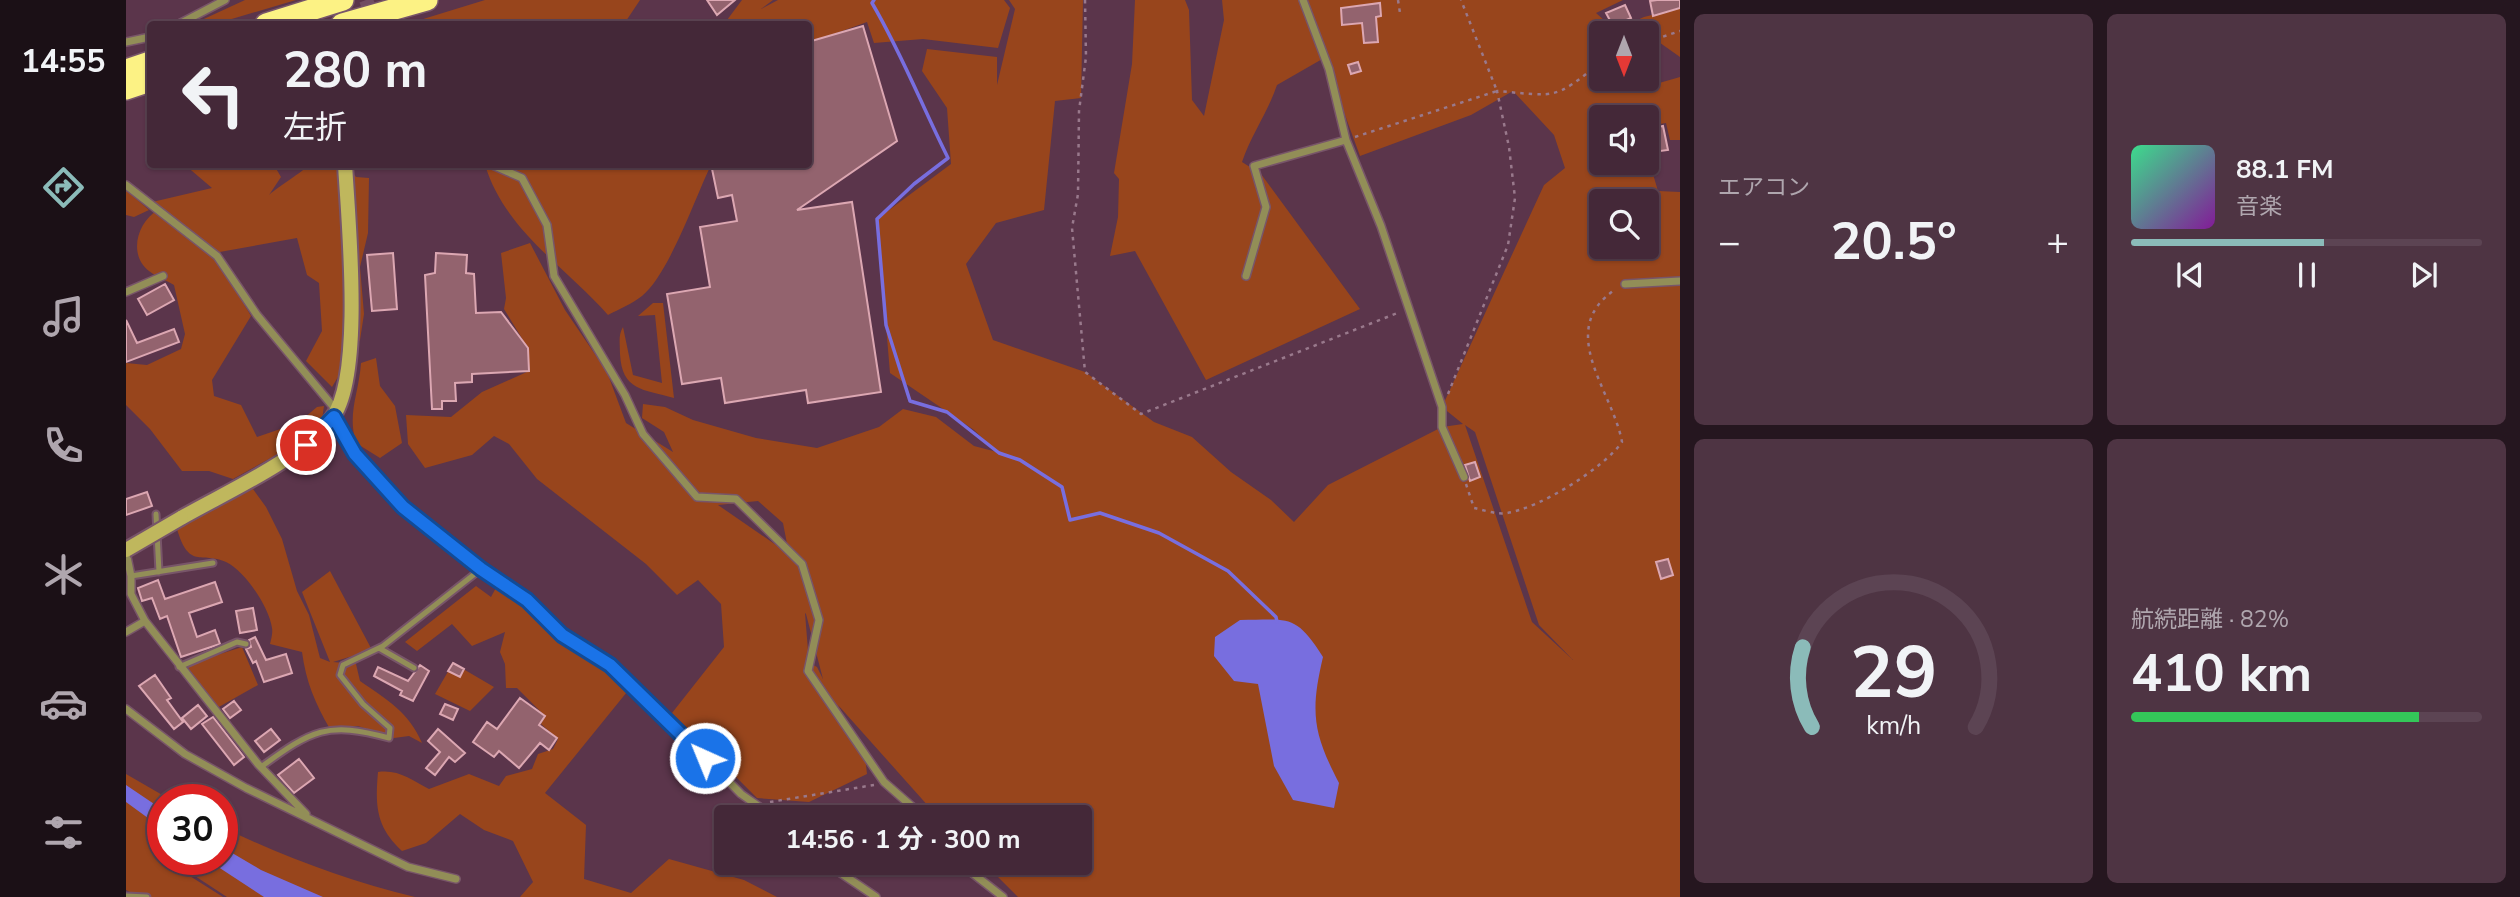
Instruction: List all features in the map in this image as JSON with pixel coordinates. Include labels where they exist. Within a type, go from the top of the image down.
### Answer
[{"type":"highway","points":[[276,21],[342,0]]},
{"type":"highway","points":[[353,21],[428,0]]},
{"type":"highway","points":[[126,70],[147,63]]},
{"type":"highway","points":[[126,89],[147,82]]},
{"type":"street","points":[[185,21],[225,0]]},
{"type":"street","points":[[1303,0],[1329,69],[1346,140],[1381,226],[1442,407],[1442,427],[1464,477]]},
{"type":"street","points":[[126,42],[147,38]]},
{"type":"street","points":[[1246,276],[1266,207],[1254,166],[1346,140]]},
{"type":"street","points":[[314,821],[261,767],[145,621],[131,594],[126,551],[306,445],[335,414],[341,401],[349,352],[350,267],[345,168]]},
{"type":"street","points":[[499,168],[522,178],[547,225],[554,276],[625,396],[643,434],[697,497],[736,499],[802,565],[819,620],[808,671],[884,782],[910,805]]},
{"type":"street","points":[[126,185],[217,256],[257,315],[335,414],[355,454],[403,507],[481,569],[527,600],[562,635],[626,678],[741,794],[757,805]]},
{"type":"street","points":[[126,292],[163,276]]},
{"type":"street","points":[[1625,284],[1680,281]]},
{"type":"street","points":[[126,632],[145,621]]},
{"type":"street","points":[[126,709],[185,754],[314,821],[408,867],[456,879]]},
{"type":"street","points":[[843,875],[876,897]]},
{"type":"street","points":[[975,875],[1003,897]]},
{"type":"lane","points":[[156,514],[159,572]]},
{"type":"lane","points":[[131,576],[213,564]]},
{"type":"lane","points":[[261,767],[300,738],[331,729],[353,728],[389,738],[390,728],[363,704],[340,675],[343,665],[379,648],[481,569]]},
{"type":"lane","points":[[179,667],[237,642],[246,644]]},
{"type":"lane","points":[[379,648],[414,668]]},
{"type":"lane","points":[[126,896],[147,897]]},
{"type":"path","points":[[1085,0],[1086,57],[1079,111],[1078,194],[1072,228],[1085,372],[1141,414],[1409,308]]},
{"type":"path","points":[[1398,0],[1400,13]]},
{"type":"path","points":[[1442,407],[1508,245],[1515,198],[1509,148],[1497,91],[1461,0]]},
{"type":"path","points":[[1659,38],[1680,31]]},
{"type":"path","points":[[1346,140],[1497,91],[1553,96],[1568,89],[1589,72]]},
{"type":"path","points":[[1464,477],[1474,508],[1505,514],[1539,503],[1603,465],[1613,454],[1622,442],[1618,418],[1594,372],[1589,323],[1606,296],[1625,284]]},
{"type":"path","points":[[771,802],[884,782]]},
{"type":"shaded area","points":[[245,0],[296,0],[225,21],[200,21]]},
{"type":"shaded area","points":[[485,0],[640,0],[626,21],[417,21]]},
{"type":"shaded area","points":[[742,0],[773,0],[761,9],[778,0],[1004,0],[1010,8],[998,48],[923,39],[874,43],[867,22],[812,42],[812,21],[726,21]]},
{"type":"shaded area","points":[[1009,0],[1083,0],[1081,98],[1055,101],[1044,210],[996,223],[966,264],[993,340],[1085,372],[1154,422],[1192,437],[1231,472],[1271,500],[1294,522],[1328,485],[1442,427],[1463,424],[1442,407],[1544,185],[1565,168],[1554,135],[1513,91],[1471,115],[1360,156],[1324,58],[1277,85],[1242,162],[1261,174],[1360,309],[1206,380],[1135,251],[1110,256],[1118,217],[1119,179],[1114,173],[1132,64],[1135,0],[1185,0],[1189,10],[1192,100],[1204,116],[1224,20],[1222,0],[1623,0],[1596,13],[1605,21],[1589,21],[1589,91],[1659,91],[1659,83],[1680,77],[1680,140],[1670,140],[1666,123],[1659,124],[1659,105],[1589,105],[1589,175],[1653,175],[1657,189],[1589,189],[1589,259],[1659,259],[1659,191],[1680,192],[1680,897],[1018,897],[996,875],[1092,875],[1092,805],[927,805],[838,705],[865,756],[867,774],[809,802],[757,798],[672,713],[724,647],[721,604],[698,580],[677,595],[646,564],[537,479],[509,444],[494,436],[472,455],[425,468],[408,444],[406,415],[451,417],[482,392],[529,371],[526,345],[504,309],[506,298],[501,253],[530,243],[565,310],[607,372],[626,423],[673,452],[664,432],[642,418],[643,404],[665,407],[693,420],[756,438],[817,448],[879,427],[903,409],[936,417],[974,446],[997,452],[974,430],[890,373],[877,219],[951,164],[947,108],[922,71],[927,49],[997,57],[997,85],[1015,9]],"holes":[[[1465,425],[1475,432],[1539,625],[1573,660],[1532,622]],[[758,501],[783,523],[789,554],[718,505]],[[806,614],[823,679],[817,667],[809,663]]]},
{"type":"shaded area","points":[[1680,8],[1680,57],[1659,42],[1659,21],[1635,21]]},
{"type":"shaded area","points":[[189,168],[276,168],[281,177],[269,195],[305,168],[349,168],[356,177],[369,178],[368,233],[360,267],[364,314],[360,340],[332,387],[306,361],[322,331],[319,283],[307,275],[297,238],[214,253],[251,316],[212,380],[214,396],[241,405],[257,437],[298,423],[317,407],[324,406],[321,426],[303,440],[233,479],[209,471],[182,471],[150,429],[126,405],[126,363],[147,365],[181,349],[185,334],[174,285],[149,271],[139,256],[137,248],[140,230],[158,210],[148,203],[212,188]]},
{"type":"shaded area","points":[[486,168],[710,168],[681,235],[662,271],[642,296],[608,315],[522,229],[495,189]]},
{"type":"shaded area","points":[[126,190],[149,210],[134,217],[126,215]]},
{"type":"shaded area","points":[[653,303],[663,303],[674,398],[636,386],[625,375],[622,366],[620,333],[623,327],[633,375],[662,383],[655,315],[638,316]]},
{"type":"shaded area","points":[[376,358],[380,386],[395,406],[402,443],[380,458],[356,443],[353,422],[361,363]]},
{"type":"shaded area","points":[[253,489],[266,507],[282,539],[297,591],[309,615],[320,658],[330,662],[302,592],[330,571],[372,650],[333,662],[356,664],[360,681],[404,715],[422,743],[409,736],[394,738],[358,726],[330,729],[312,692],[302,652],[270,644],[270,620],[248,581],[226,562],[197,557],[186,550],[177,529]]},
{"type":"shaded area","points":[[498,584],[534,610],[556,636],[610,668],[631,687],[545,793],[586,825],[584,879],[631,893],[669,859],[714,872],[714,875],[744,880],[777,897],[520,897],[533,882],[513,841],[484,830],[460,814],[426,843],[402,851],[393,842],[382,824],[377,806],[378,772],[398,774],[429,789],[469,774],[499,786],[506,776],[532,769],[538,754],[553,749],[558,739],[541,724],[545,716],[517,688],[506,688],[505,664],[500,652],[505,632],[472,646],[452,624],[417,651],[405,642],[476,586],[491,597]]},
{"type":"shaded area","points":[[1240,620],[1289,622],[1305,633],[1323,657],[1316,693],[1316,722],[1324,750],[1339,783],[1334,808],[1293,800],[1274,766],[1258,684],[1234,681],[1214,656],[1215,637]]},
{"type":"shaded area","points":[[242,647],[258,685],[217,708],[186,665]]},
{"type":"shaded area","points":[[453,663],[494,687],[470,711],[435,694]]},
{"type":"shaded area","points":[[126,774],[147,786],[147,875],[188,875],[223,897],[140,897],[126,890]]},
{"type":"shaded area","points":[[126,785],[147,799],[147,817],[126,802]]},
{"type":"shaded area","points":[[238,834],[317,867],[365,884],[415,897],[227,897],[193,875],[238,875]]},
{"type":"shaded area","points":[[238,856],[261,870],[323,897],[264,897],[230,875],[238,875]]},
{"type":"building","points":[[707,0],[735,0],[717,15]]},
{"type":"building","points":[[1680,0],[1680,8],[1653,16],[1650,1]]},
{"type":"building","points":[[1380,3],[1381,16],[1376,17],[1378,42],[1364,43],[1362,23],[1342,25],[1341,8]]},
{"type":"building","points":[[1625,5],[1631,18],[1610,21],[1606,13]]},
{"type":"building","points":[[863,26],[897,141],[797,210],[852,202],[881,392],[808,403],[806,390],[725,403],[721,378],[682,384],[667,294],[710,287],[700,227],[737,221],[732,195],[718,198],[712,168],[812,168],[812,41]]},
{"type":"building","points":[[1358,62],[1361,71],[1351,74],[1348,65]]},
{"type":"building","points":[[1663,126],[1668,150],[1659,151],[1659,127]]},
{"type":"building","points":[[393,253],[397,309],[372,311],[367,255]]},
{"type":"building","points":[[436,253],[467,255],[466,273],[474,274],[476,313],[501,312],[528,348],[529,371],[472,374],[472,382],[455,383],[456,401],[442,401],[442,409],[432,409],[425,275],[435,273]]},
{"type":"building","points":[[165,284],[174,300],[147,315],[138,299]]},
{"type":"building","points":[[126,320],[137,343],[174,329],[179,342],[126,362]]},
{"type":"building","points":[[1475,462],[1480,477],[1470,481],[1465,465]]},
{"type":"building","points":[[147,492],[152,506],[126,515],[126,499]]},
{"type":"building","points":[[1668,559],[1673,575],[1661,579],[1656,562]]},
{"type":"building","points":[[158,580],[165,599],[215,582],[222,602],[189,613],[197,637],[215,630],[220,644],[181,657],[167,616],[160,619],[152,598],[142,601],[138,588]]},
{"type":"building","points":[[253,608],[257,630],[240,633],[236,611]]},
{"type":"building","points":[[255,637],[266,660],[286,654],[292,673],[264,682],[256,661],[253,663],[246,649],[251,647],[249,640]]},
{"type":"building","points":[[453,663],[464,669],[460,677],[448,671]]},
{"type":"building","points":[[420,665],[429,671],[413,701],[400,695],[402,691],[374,676],[378,667],[408,681]]},
{"type":"building","points":[[155,675],[171,698],[167,700],[183,722],[174,729],[139,686]]},
{"type":"building","points":[[520,698],[545,716],[539,725],[557,738],[549,750],[540,743],[519,768],[499,751],[494,757],[473,742],[487,722],[497,729]]},
{"type":"building","points":[[234,701],[241,710],[230,718],[223,709]]},
{"type":"building","points":[[445,704],[458,709],[453,720],[440,714]]},
{"type":"building","points":[[198,705],[207,716],[191,729],[182,718]]},
{"type":"building","points":[[213,717],[244,757],[234,765],[202,724]]},
{"type":"building","points":[[271,729],[280,740],[264,752],[255,741]]},
{"type":"building","points":[[438,729],[465,753],[455,762],[449,757],[435,775],[426,768],[440,752],[428,741]]},
{"type":"building","points":[[299,759],[314,778],[294,793],[278,775]]},
{"type":"waterway","points":[[874,0],[872,3],[948,158],[914,184],[877,219],[886,325],[910,401],[947,412],[999,453],[1020,460],[1062,487],[1070,520],[1100,513],[1159,533],[1228,571],[1276,617],[1277,622]]},
{"type":"tunnel","points":[[366,0],[374,21]]},
{"type":"route","points":[[306,445],[334,417],[355,454],[403,507],[481,569],[527,600],[562,635],[610,665],[634,685],[705,758]]}]
